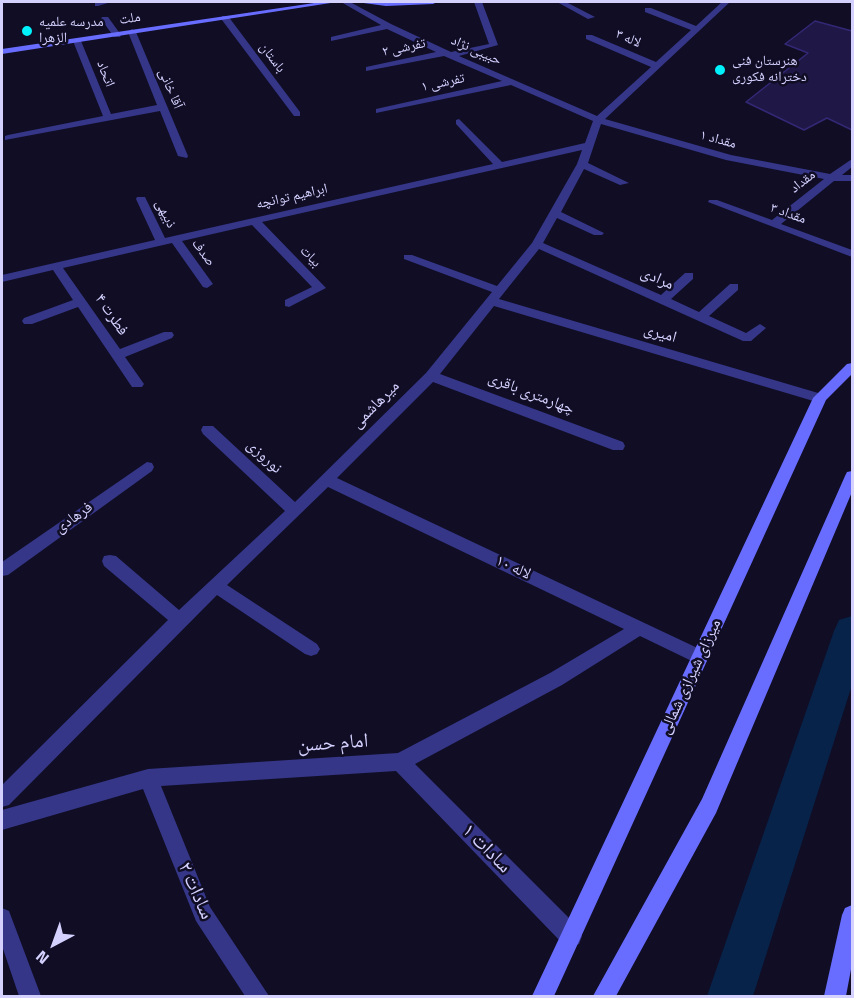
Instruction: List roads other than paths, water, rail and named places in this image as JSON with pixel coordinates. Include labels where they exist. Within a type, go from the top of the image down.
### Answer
[{"type":"street","points":[[98,4],[107,2]]},
{"type":"street","name":"ملت","points":[[2,52],[333,2]]},
{"type":"street","name":"حبیبی نژاد","points":[[345,2],[388,26],[448,54],[598,120]]},
{"type":"street","points":[[360,2],[386,4],[433,2]]},
{"type":"street","name":"تفرشی ۲","points":[[369,69],[494,45],[478,2]]},
{"type":"street","points":[[561,2],[591,17]]},
{"type":"street","name":"میرهاشمی","points":[[2,798],[179,620],[295,511],[431,376],[537,244],[582,164],[598,120],[726,2]]},
{"type":"street","points":[[648,10],[697,29]]},
{"type":"street","name":"باستان","points":[[225,18],[297,114]]},
{"type":"street","points":[[105,19],[117,35]]},
{"type":"street","points":[[334,39],[388,26]]},
{"type":"street","name":"آقا خانی","points":[[132,32],[183,156]]},
{"type":"street","name":"لاله ۳","points":[[589,37],[657,66]]},
{"type":"street","name":"اتحاد","points":[[77,41],[108,118]]},
{"type":"street","name":"تفرشی ۱","points":[[379,111],[512,82]]},
{"type":"street","points":[[8,138],[163,107]]},
{"type":"street","name":"مقداد ۱","points":[[598,120],[730,158],[833,177],[852,178]]},
{"type":"street","points":[[459,122],[500,165]]},
{"type":"street","name":"ابراهیم توانچه","points":[[2,278],[589,145]]},
{"type":"street","name":"مقداد","points":[[773,225],[852,162]]},
{"type":"street","points":[[582,164],[624,183]]},
{"type":"street","name":"ذبیهی","points":[[141,199],[162,242]]},
{"type":"street","name":"مقداد ۳","points":[[713,202],[852,254]]},
{"type":"street","points":[[555,213],[598,233]]},
{"type":"street","name":"بیات","points":[[255,221],[320,288],[289,303]]},
{"type":"street","name":"صدف","points":[[175,239],[207,284]]},
{"type":"street","name":"مرادی","points":[[537,244],[747,338],[760,328]]},
{"type":"street","name":"امیری","points":[[408,257],[496,296],[820,398]]},
{"type":"street","name":"فطرت ۴","points":[[56,266],[137,384]]},
{"type":"street","points":[[663,300],[689,276]]},
{"type":"street","points":[[701,317],[734,287]]},
{"type":"street","points":[[28,321],[81,301]]},
{"type":"street","points":[[118,355],[168,335]]},
{"type":"street","name":"میرزای شیرازی شمالی","points":[[543,996],[820,398],[852,367]]},
{"type":"street","name":"چهارمتری باقری","points":[[431,376],[618,446]]},
{"type":"street","name":"نوروزی","points":[[208,430],[295,511]]},
{"type":"street","name":"فرهادی","points":[[3,563],[147,467]]},
{"type":"street","points":[[604,996],[709,806],[852,476]]},
{"type":"street","name":"لاله ۱۰","points":[[327,480],[700,657]]},
{"type":"street","points":[[110,561],[179,620]]},
{"type":"street","points":[[215,585],[311,649]]},
{"type":"street","name":"امام حسن","points":[[2,820],[148,778],[400,762],[556,679],[639,628]]},
{"type":"street","name":"سادات ۱","points":[[400,762],[571,936]]},
{"type":"street","name":"سادات ۲","points":[[148,778],[203,914],[258,996]]},
{"type":"street","points":[[835,996],[852,915]]},
{"type":"street","points":[[2,918],[30,996]]},
{"type":"waterway","points":[[730,996],[852,631]]},
{"type":"place","name":"مدرسه علمیه الزهرا","points":[[27,31]]},
{"type":"place","name":"هنرستان فنی دخترانه فکوری","points":[[720,70]]}]
